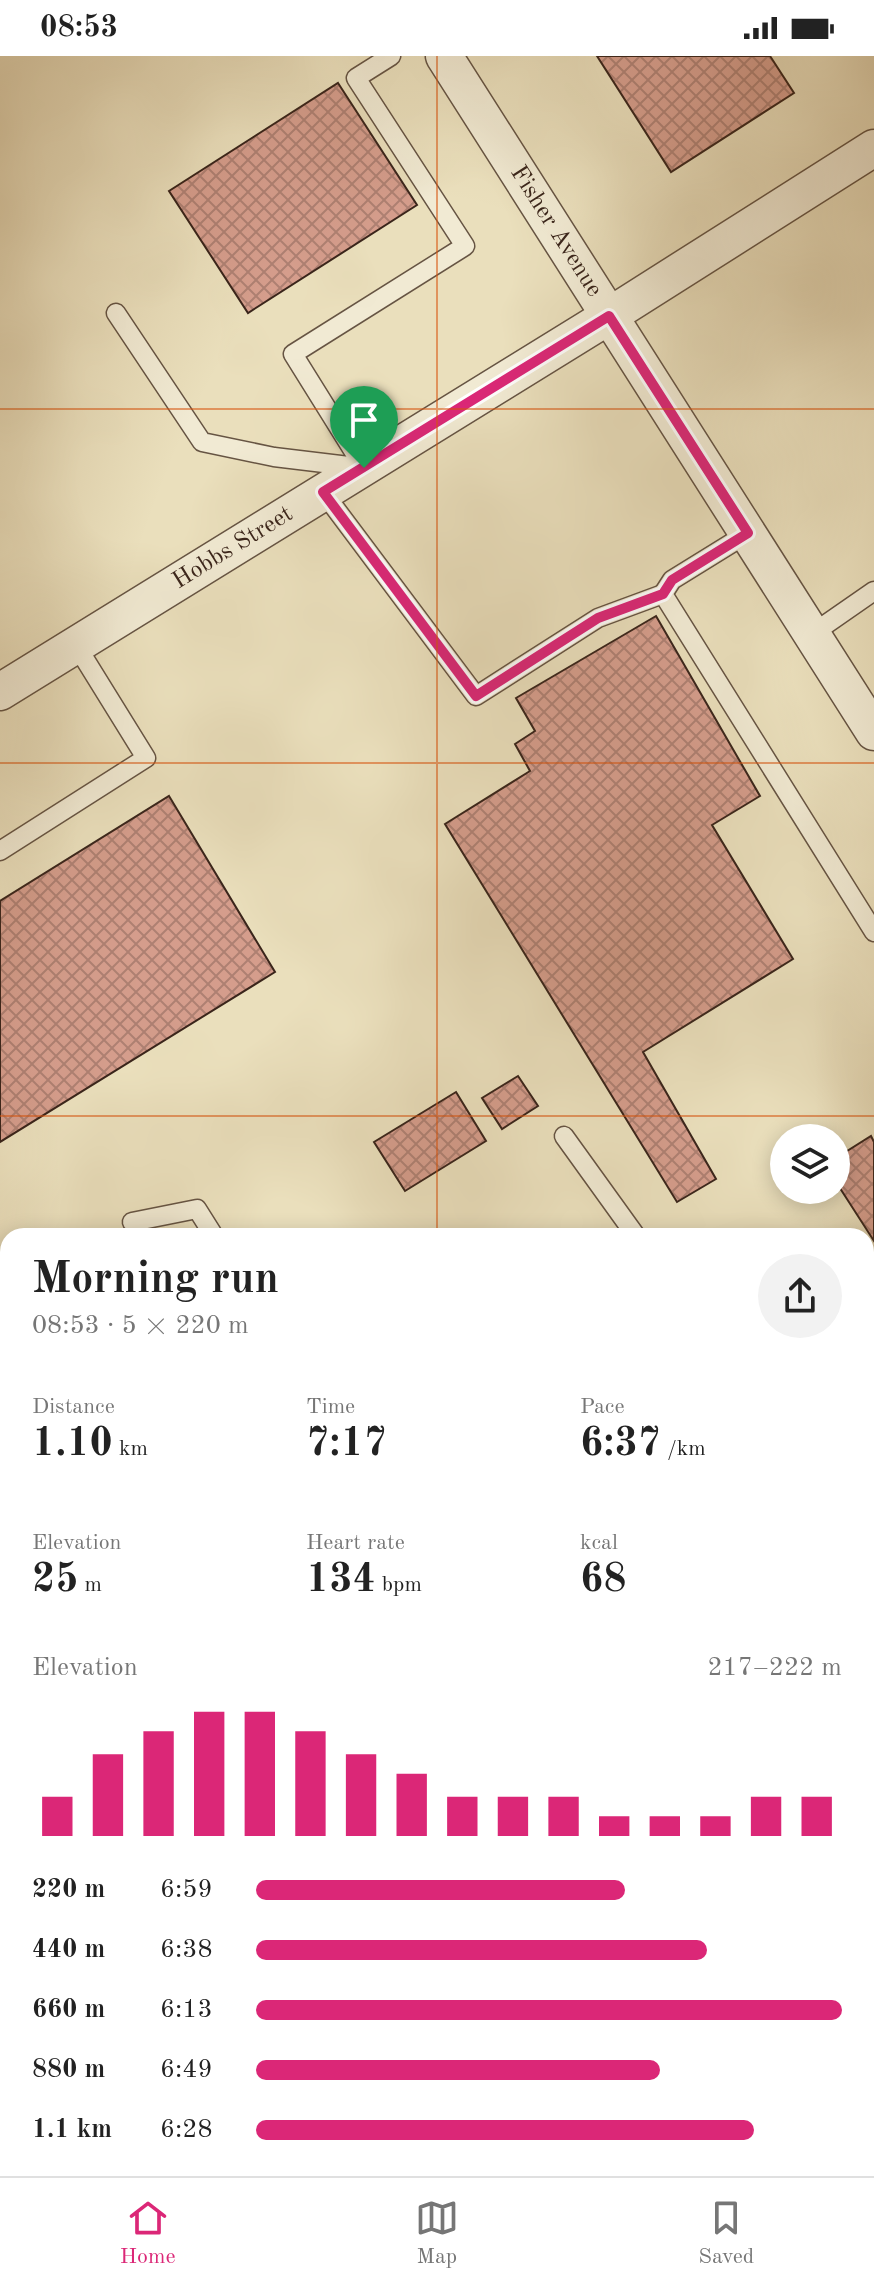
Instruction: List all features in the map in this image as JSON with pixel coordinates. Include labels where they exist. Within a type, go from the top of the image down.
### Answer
[{"type":"street","name":"Fisher Avenue","points":[[444,56],[874,732]]},
{"type":"street","name":"Hobbs Street","points":[[0,692],[609,316],[874,148]]},
{"type":"lane","points":[[364,468],[293,354],[465,246],[356,78],[391,56]]},
{"type":"lane","points":[[116,313],[202,442],[274,457],[364,468]]},
{"type":"lane","points":[[323,492],[476,696],[598,618],[663,594],[672,580],[748,533]]},
{"type":"lane","points":[[812,634],[874,591]]},
{"type":"lane","points":[[663,594],[874,932]]},
{"type":"lane","points":[[0,851],[146,758],[76,645]]},
{"type":"lane","points":[[564,1136],[630,1228]]},
{"type":"lane","points":[[132,1222],[197,1209],[209,1228]]},
{"type":"building","points":[[597,56],[770,56],[794,93],[671,172]]},
{"type":"building","points":[[338,83],[417,205],[248,313],[169,191]]},
{"type":"building","points":[[656,616],[760,796],[712,825],[793,959],[643,1052],[716,1179],[677,1202],[445,824],[530,771],[515,744],[535,731],[516,698]]},
{"type":"building","points":[[169,796],[275,972],[0,1142],[0,901]]},
{"type":"building","points":[[518,1076],[538,1106],[502,1129],[482,1098]]},
{"type":"building","points":[[456,1092],[486,1141],[405,1191],[374,1142]]},
{"type":"building","points":[[871,1136],[874,1142],[874,1228],[866,1228],[850,1204],[850,1149]]},
{"type":"route","points":[[609,316],[748,533],[672,580],[663,594],[598,618],[476,696],[323,492],[364,468],[609,316]]}]
